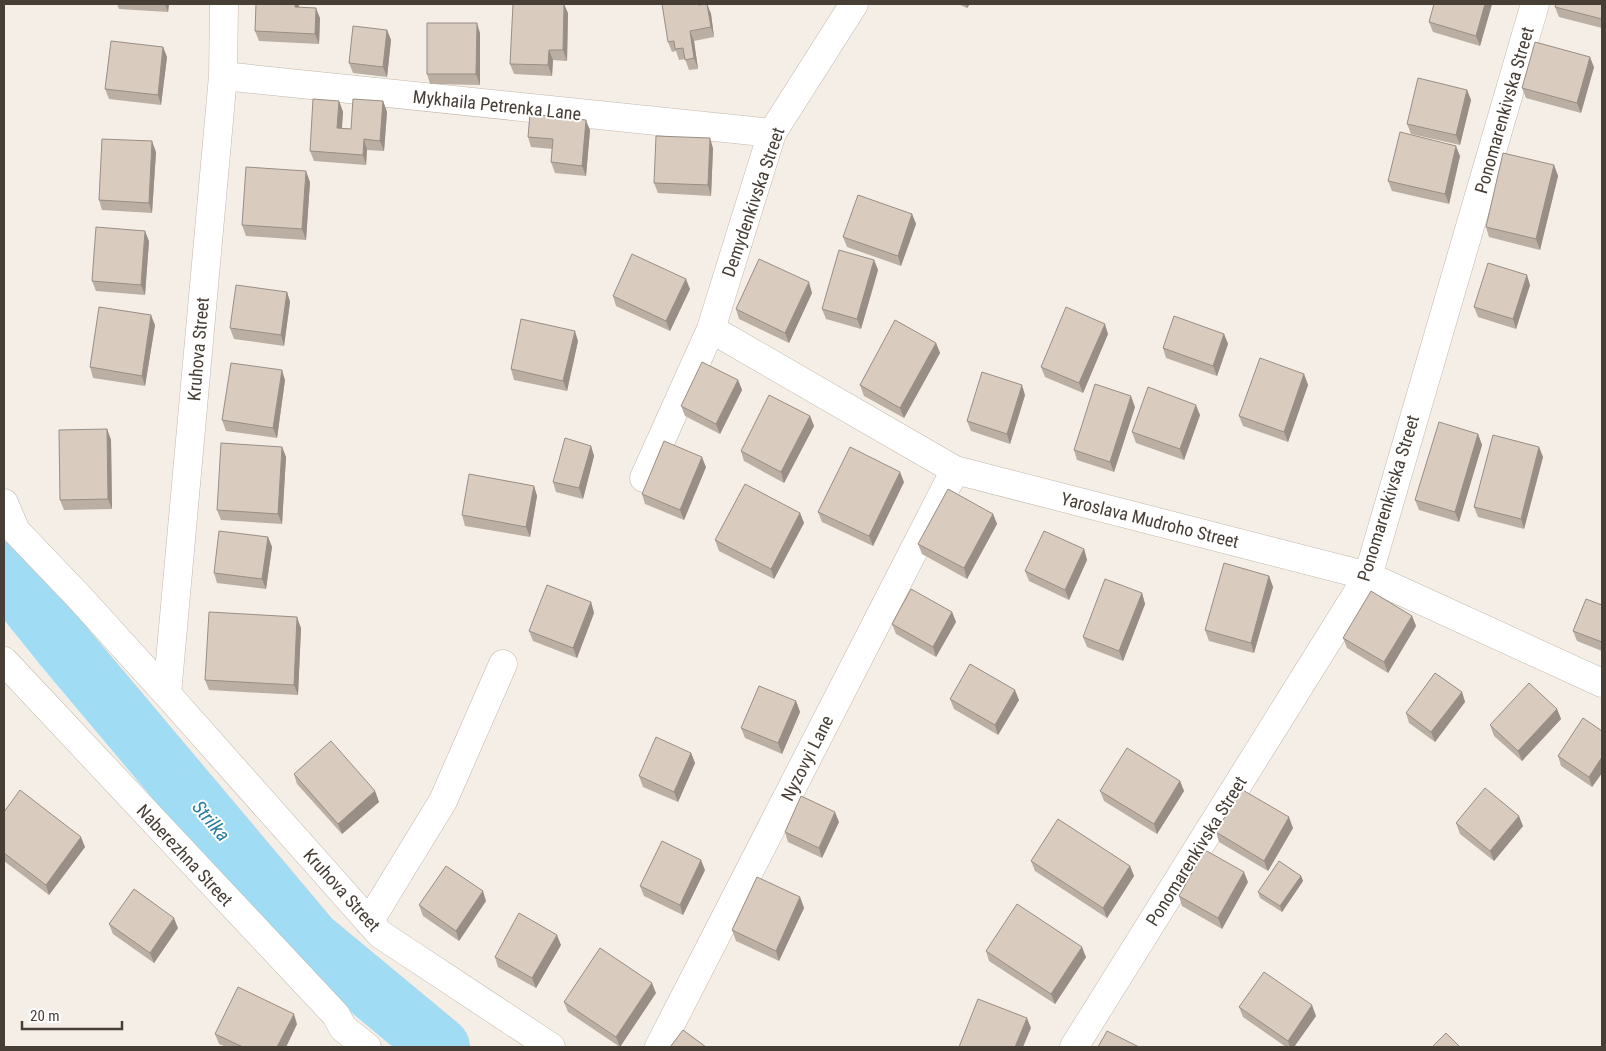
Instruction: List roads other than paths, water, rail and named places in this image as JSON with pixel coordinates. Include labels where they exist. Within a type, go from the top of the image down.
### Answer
[{"type":"street","name":"Kruhova Street","points":[[167,694],[223,76],[224,4]]},
{"type":"street","name":"Demydenkivska Street","points":[[644,478],[711,330],[772,133],[854,4]]},
{"type":"street","name":"Ponomarenkivska Street","points":[[1074,1047],[1368,576],[1534,4]]},
{"type":"street","name":"Mykhaila Petrenka Lane","points":[[223,76],[772,133]]},
{"type":"street","name":"Yaroslava Mudroho Street","points":[[711,330],[955,470],[1368,576],[1602,684]]},
{"type":"street","name":"Nyzovyi Lane","points":[[659,1047],[955,470]]},
{"type":"street","name":"Kruhova Street","points":[[4,503],[16,531],[167,694],[380,934],[551,1047]]},
{"type":"street","name":"Naberezhna Street","points":[[4,661],[336,1015],[343,1028],[366,1047]]},
{"type":"street","points":[[369,922],[443,801],[503,664]]},
{"type":"waterway","name":"Strilka","points":[[4,572],[66,649],[311,940],[440,1047]]}]
